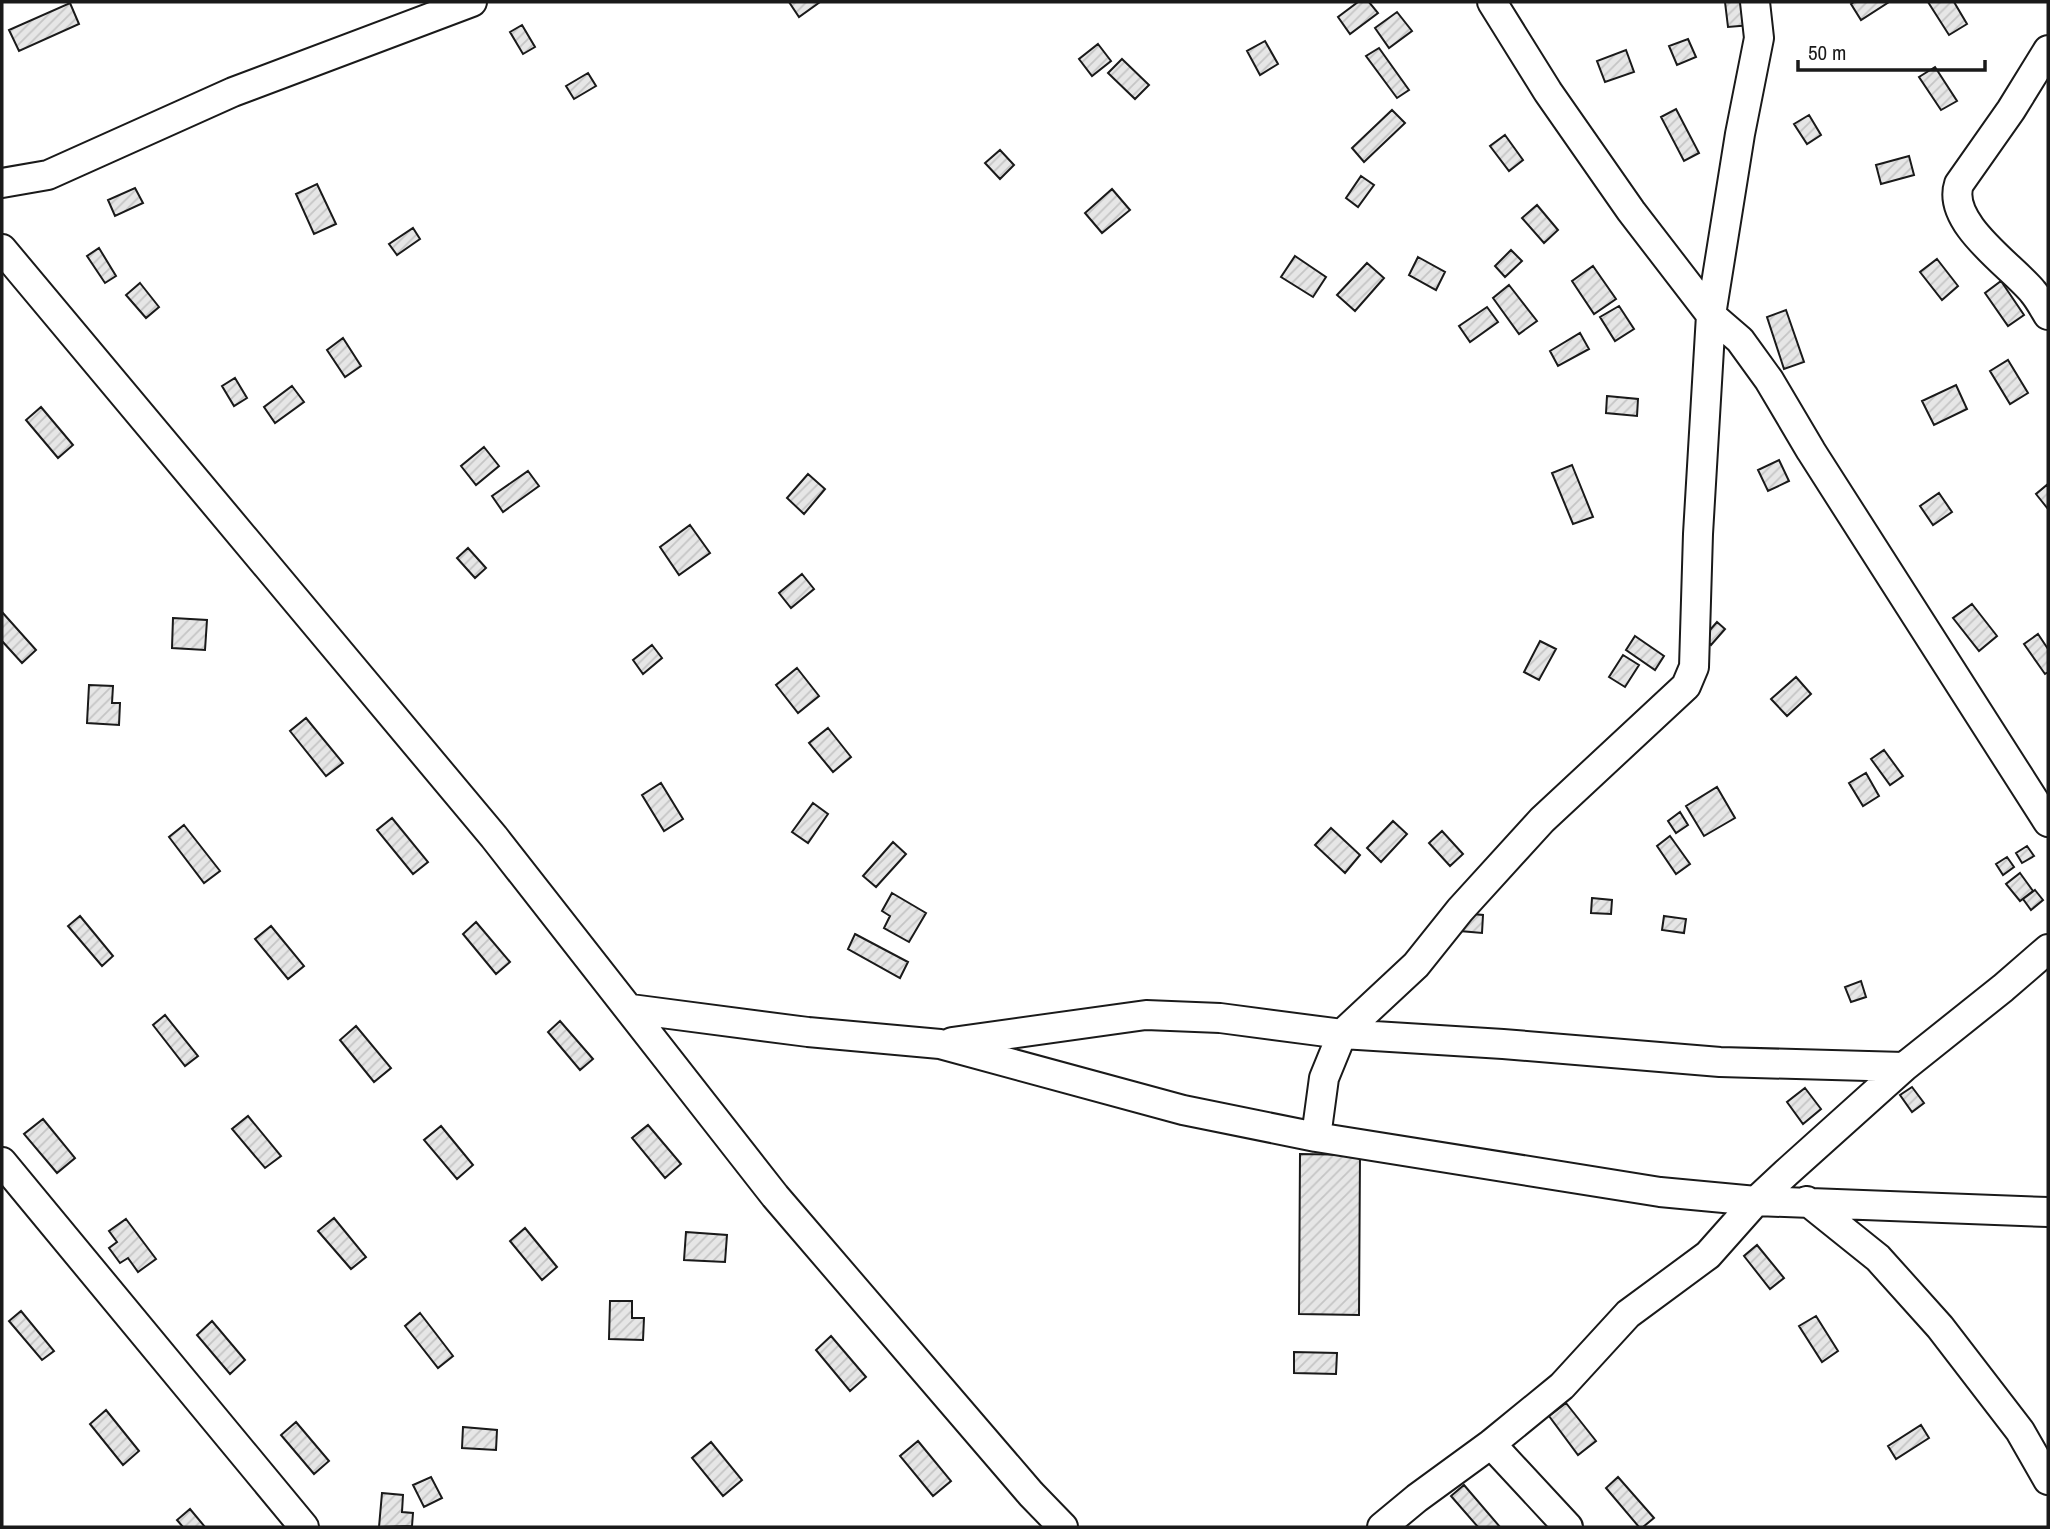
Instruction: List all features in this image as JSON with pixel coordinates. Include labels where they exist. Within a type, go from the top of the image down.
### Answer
[{"type":"street","points":[[2,183],[48,175],[233,92],[472,2]]},
{"type":"street","points":[[1492,2],[1548,92],[1631,211],[1711,315],[1740,340],[1769,380],[1811,451],[2048,822]]},
{"type":"street","points":[[1316,1138],[1324,1078],[1342,1034],[1416,965],[1460,910],[1542,820],[1686,686],[1694,667],[1698,534],[1711,315],[1740,134],[1759,38],[1755,2]]},
{"type":"street","points":[[2048,50],[1956,192],[1959,206],[1977,237],[2034,292],[2048,315]]},
{"type":"street","points":[[2,249],[494,837],[775,1196],[1031,1494],[1063,1527]]},
{"type":"street","points":[[1381,1527],[1491,1444],[1562,1386],[1628,1314],[1708,1255],[1756,1201],[1786,1173],[1904,1067],[2048,949]]},
{"type":"street","points":[[631,1009],[808,1032],[940,1044],[1183,1110],[1316,1138],[1660,1192],[1809,1204],[2048,1212]]},
{"type":"street","points":[[940,1044],[1146,1015],[1220,1018],[1342,1034],[1720,1062],[1904,1067]]},
{"type":"street","points":[[2,1162],[304,1527]]},
{"type":"street","points":[[1786,1173],[1809,1204],[1878,1258],[1940,1328],[2020,1431],[2048,1480]]},
{"type":"street","points":[[1491,1444],[1568,1527]]},
{"type":"building","points":[[789,2],[820,2],[799,17]]},
{"type":"building","points":[[1358,2],[1369,2],[1378,13],[1350,34],[1338,17]]},
{"type":"building","points":[[1725,2],[1749,2],[1751,25],[1728,27]]},
{"type":"building","points":[[1889,2],[1861,20],[1851,4]]},
{"type":"building","points":[[1928,2],[1954,2],[1967,24],[1949,35]]},
{"type":"building","points":[[70,3],[79,24],[19,51],[9,30]]},
{"type":"building","points":[[1397,12],[1412,31],[1389,48],[1375,28]]},
{"type":"building","points":[[522,25],[535,47],[523,54],[510,32]]},
{"type":"building","points":[[1688,39],[1696,57],[1677,65],[1669,46]]},
{"type":"building","points":[[1265,41],[1278,64],[1260,75],[1247,51]]},
{"type":"building","points":[[1098,44],[1111,61],[1092,76],[1079,59]]},
{"type":"building","points":[[1379,48],[1409,90],[1397,98],[1366,56]]},
{"type":"building","points":[[1626,50],[1634,72],[1605,82],[1597,61]]},
{"type":"building","points":[[1122,59],[1149,85],[1135,99],[1108,73]]},
{"type":"building","points":[[1935,67],[1957,101],[1941,110],[1919,77]]},
{"type":"building","points":[[588,73],[596,86],[574,99],[566,86]]},
{"type":"building","points":[[1676,109],[1699,153],[1684,161],[1661,117]]},
{"type":"building","points":[[1392,110],[1405,123],[1364,162],[1352,148]]},
{"type":"building","points":[[1809,115],[1821,135],[1807,144],[1794,124]]},
{"type":"building","points":[[1505,135],[1523,160],[1509,171],[1490,146]]},
{"type":"building","points":[[1000,150],[1014,165],[1000,179],[985,163]]},
{"type":"building","points":[[1909,156],[1914,175],[1881,184],[1876,165]]},
{"type":"building","points":[[1361,176],[1374,185],[1358,207],[1346,198]]},
{"type":"building","points":[[317,184],[336,224],[314,234],[296,194]]},
{"type":"building","points":[[135,188],[143,203],[115,216],[108,200]]},
{"type":"building","points":[[1112,189],[1130,210],[1102,233],[1085,213]]},
{"type":"building","points":[[1537,205],[1558,230],[1544,243],[1522,218]]},
{"type":"building","points":[[413,228],[420,239],[397,255],[389,244]]},
{"type":"building","points":[[99,248],[116,276],[105,283],[87,256]]},
{"type":"building","points":[[1511,250],[1522,261],[1505,277],[1495,266]]},
{"type":"building","points":[[1295,256],[1326,277],[1313,297],[1281,277]]},
{"type":"building","points":[[1418,257],[1445,272],[1436,290],[1409,275]]},
{"type":"building","points":[[1937,259],[1958,286],[1942,300],[1920,272]]},
{"type":"building","points":[[1367,263],[1384,278],[1355,311],[1337,295]]},
{"type":"building","points":[[1593,266],[1616,299],[1594,314],[1572,281]]},
{"type":"building","points":[[2001,281],[2024,315],[2008,326],[1985,293]]},
{"type":"building","points":[[140,283],[159,307],[146,318],[126,295]]},
{"type":"building","points":[[1509,285],[1537,321],[1519,334],[1493,298]]},
{"type":"building","points":[[1619,306],[1634,329],[1615,341],[1600,317]]},
{"type":"building","points":[[1487,307],[1498,322],[1470,342],[1459,326]]},
{"type":"building","points":[[1786,310],[1804,362],[1784,369],[1767,317]]},
{"type":"building","points":[[1580,333],[1589,349],[1558,366],[1550,351]]},
{"type":"building","points":[[343,338],[361,366],[345,377],[327,350]]},
{"type":"building","points":[[2008,360],[2028,393],[2010,404],[1990,371]]},
{"type":"building","points":[[235,378],[247,398],[234,406],[222,386]]},
{"type":"building","points":[[1956,385],[1967,409],[1934,425],[1922,401]]},
{"type":"building","points":[[292,386],[304,402],[275,423],[264,407]]},
{"type":"building","points":[[1607,396],[1638,399],[1637,416],[1606,413]]},
{"type":"building","points":[[41,407],[73,445],[58,458],[26,420]]},
{"type":"building","points":[[484,447],[499,466],[476,485],[461,466]]},
{"type":"building","points":[[1779,460],[1789,481],[1768,491],[1758,470]]},
{"type":"building","points":[[1572,465],[1593,517],[1573,524],[1552,473]]},
{"type":"building","points":[[528,471],[539,486],[503,512],[492,496]]},
{"type":"building","points":[[808,474],[825,489],[804,514],[787,498]]},
{"type":"building","points":[[2048,484],[2048,509],[2036,494]]},
{"type":"building","points":[[1939,493],[1952,512],[1933,525],[1920,506]]},
{"type":"building","points":[[690,525],[710,553],[679,575],[660,547]]},
{"type":"building","points":[[468,548],[486,568],[475,578],[457,558]]},
{"type":"building","points":[[802,574],[814,589],[791,608],[779,593]]},
{"type":"building","points":[[1972,604],[1997,636],[1979,651],[1953,618]]},
{"type":"building","points":[[2,612],[36,650],[22,663],[2,641]]},
{"type":"building","points":[[173,618],[207,620],[205,650],[172,648]]},
{"type":"building","points":[[1717,622],[1725,629],[1711,645],[1703,638]]},
{"type":"building","points":[[2038,634],[2048,649],[2048,672],[2045,674],[2024,644]]},
{"type":"building","points":[[1635,636],[1664,656],[1655,670],[1626,650]]},
{"type":"building","points":[[1540,641],[1556,649],[1539,680],[1524,672]]},
{"type":"building","points":[[652,645],[662,658],[643,674],[633,660]]},
{"type":"building","points":[[1623,655],[1639,665],[1625,687],[1609,677]]},
{"type":"building","points":[[797,668],[819,696],[798,713],[776,685]]},
{"type":"building","points":[[1796,677],[1811,694],[1787,716],[1771,699]]},
{"type":"building","points":[[89,685],[113,686],[112,703],[120,703],[119,725],[87,723]]},
{"type":"building","points":[[306,718],[343,763],[326,776],[290,731]]},
{"type":"building","points":[[828,728],[851,757],[833,772],[809,743]]},
{"type":"building","points":[[1884,750],[1903,776],[1890,785],[1871,759]]},
{"type":"building","points":[[1866,773],[1879,796],[1863,806],[1849,783]]},
{"type":"building","points":[[661,783],[683,819],[664,831],[642,795]]},
{"type":"building","points":[[1717,787],[1735,818],[1704,836],[1686,806]]},
{"type":"building","points":[[813,803],[828,814],[808,843],[792,832]]},
{"type":"building","points":[[1680,812],[1688,825],[1676,833],[1668,821]]},
{"type":"building","points":[[392,818],[428,862],[413,874],[377,830]]},
{"type":"building","points":[[1393,821],[1407,834],[1381,862],[1367,848]]},
{"type":"building","points":[[184,825],[220,871],[204,883],[169,837]]},
{"type":"building","points":[[1331,828],[1360,855],[1345,873],[1315,845]]},
{"type":"building","points":[[1442,831],[1463,854],[1450,866],[1429,843]]},
{"type":"building","points":[[1670,836],[1690,864],[1676,874],[1657,846]]},
{"type":"building","points":[[893,842],[906,854],[876,887],[863,876]]},
{"type":"building","points":[[2027,846],[2034,856],[2022,863],[2016,853]]},
{"type":"building","points":[[2007,857],[2014,867],[2003,875],[1996,864]]},
{"type":"building","points":[[2020,873],[2033,891],[2020,901],[2006,884]]},
{"type":"building","points":[[2035,890],[2043,900],[2031,910],[2023,899]]},
{"type":"building","points":[[892,893],[926,913],[909,942],[884,928],[890,916],[882,911]]},
{"type":"building","points":[[1592,898],[1612,900],[1611,914],[1591,913]]},
{"type":"building","points":[[1462,913],[1483,915],[1482,933],[1460,931]]},
{"type":"building","points":[[80,916],[113,956],[102,966],[68,926]]},
{"type":"building","points":[[1664,916],[1686,919],[1684,933],[1662,930]]},
{"type":"building","points":[[476,922],[510,962],[496,974],[463,934]]},
{"type":"building","points":[[271,926],[304,966],[288,979],[255,939]]},
{"type":"building","points":[[855,934],[908,962],[900,978],[848,949]]},
{"type":"building","points":[[1861,981],[1866,997],[1851,1002],[1845,987]]},
{"type":"building","points":[[165,1015],[198,1056],[185,1066],[153,1025]]},
{"type":"building","points":[[560,1021],[593,1059],[580,1070],[548,1032]]},
{"type":"building","points":[[356,1026],[391,1068],[374,1082],[340,1040]]},
{"type":"building","points":[[1912,1087],[1924,1103],[1912,1112],[1900,1095]]},
{"type":"building","points":[[1805,1088],[1821,1109],[1803,1124],[1787,1102]]},
{"type":"building","points":[[248,1116],[281,1156],[265,1168],[232,1129]]},
{"type":"building","points":[[43,1119],[75,1158],[57,1173],[24,1134]]},
{"type":"building","points":[[648,1125],[681,1164],[665,1178],[632,1138]]},
{"type":"building","points":[[441,1126],[473,1165],[457,1179],[424,1140]]},
{"type":"building","points":[[1300,1154],[1360,1155],[1359,1315],[1299,1314]]},
{"type":"building","points":[[334,1218],[366,1257],[351,1269],[318,1231]]},
{"type":"building","points":[[126,1219],[156,1259],[138,1272],[128,1258],[120,1263],[109,1248],[117,1242],[109,1231]]},
{"type":"building","points":[[525,1228],[557,1267],[542,1280],[510,1241]]},
{"type":"building","points":[[686,1232],[727,1235],[725,1262],[684,1260]]},
{"type":"building","points":[[1757,1245],[1784,1278],[1770,1289],[1744,1256]]},
{"type":"building","points":[[610,1301],[632,1301],[632,1318],[644,1318],[643,1340],[609,1339]]},
{"type":"building","points":[[21,1311],[54,1351],[42,1360],[9,1321]]},
{"type":"building","points":[[420,1313],[453,1356],[438,1368],[405,1326]]},
{"type":"building","points":[[1816,1316],[1838,1351],[1822,1362],[1799,1326]]},
{"type":"building","points":[[212,1321],[245,1360],[230,1374],[197,1335]]},
{"type":"building","points":[[831,1336],[866,1377],[850,1391],[816,1350]]},
{"type":"building","points":[[1294,1352],[1337,1353],[1336,1374],[1294,1373]]},
{"type":"building","points":[[1566,1403],[1596,1441],[1578,1455],[1549,1416]]},
{"type":"building","points":[[106,1410],[139,1451],[123,1465],[90,1424]]},
{"type":"building","points":[[296,1422],[329,1461],[314,1474],[281,1435]]},
{"type":"building","points":[[1921,1425],[1929,1438],[1896,1459],[1888,1446]]},
{"type":"building","points":[[463,1427],[497,1430],[496,1450],[462,1448]]},
{"type":"building","points":[[918,1441],[951,1481],[933,1496],[900,1456]]},
{"type":"building","points":[[711,1442],[742,1480],[723,1496],[692,1458]]},
{"type":"building","points":[[431,1477],[442,1498],[424,1507],[413,1485]]},
{"type":"building","points":[[1618,1477],[1654,1518],[1643,1527],[1639,1527],[1606,1488]]},
{"type":"building","points":[[1464,1485],[1500,1527],[1478,1527],[1451,1496]]},
{"type":"building","points":[[382,1493],[403,1495],[402,1512],[413,1513],[412,1526],[379,1527]]},
{"type":"building","points":[[190,1509],[205,1527],[183,1527],[177,1520]]}]
